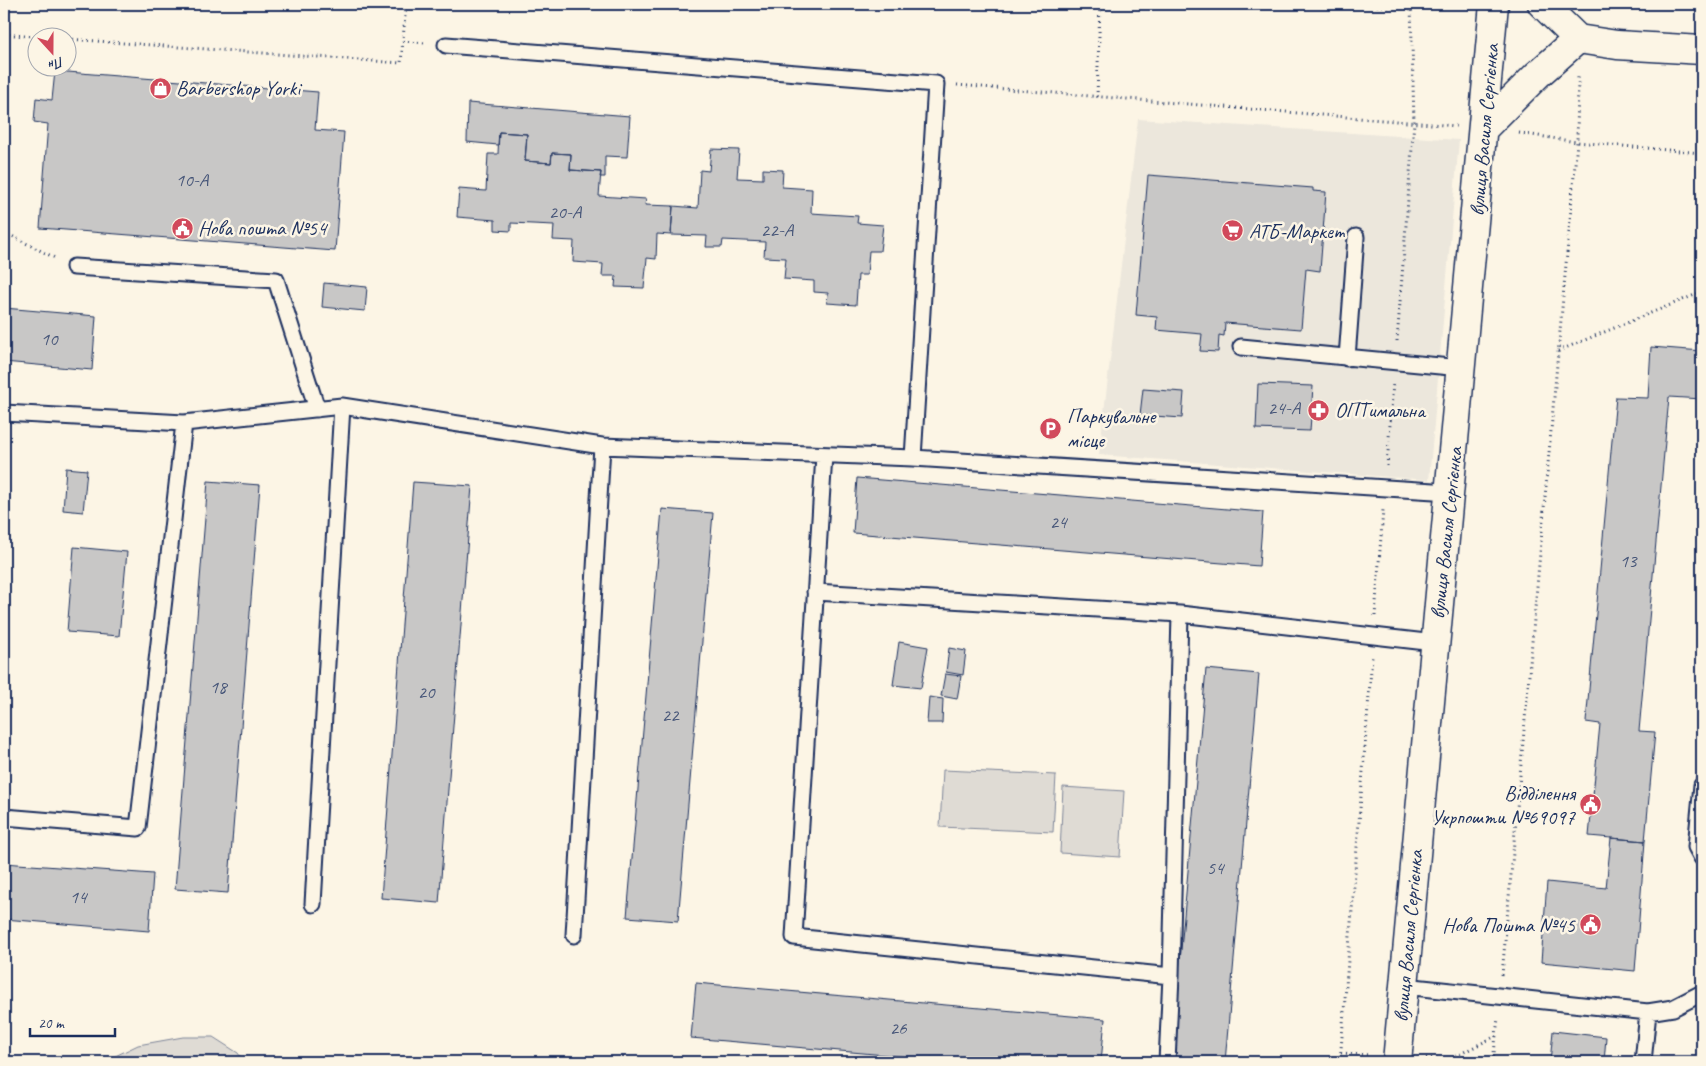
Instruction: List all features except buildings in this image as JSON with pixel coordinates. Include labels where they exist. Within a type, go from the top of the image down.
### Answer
[{"type":"main road","name":"вулиця Василя Сергієнка","points":[[1397,1062],[1494,4]]},
{"type":"main road","points":[[1542,4],[1578,40],[1617,45],[1702,50]]},
{"type":"main road","points":[[1484,128],[1537,74],[1578,40]]},
{"type":"lane","points":[[446,45],[936,84],[913,458]]},
{"type":"lane","points":[[1347,358],[1356,237]]},
{"type":"lane","points":[[74,267],[276,280],[317,409]]},
{"type":"lane","points":[[1241,347],[1461,368]]},
{"type":"lane","points":[[313,904],[342,406]]},
{"type":"lane","points":[[4,414],[184,423],[342,406],[602,446],[913,458],[1450,492]]},
{"type":"lane","points":[[4,817],[138,828],[184,423]]},
{"type":"lane","points":[[574,935],[602,446]]},
{"type":"lane","points":[[824,455],[794,937],[1171,976]]},
{"type":"lane","points":[[815,592],[1180,614],[1435,642]]},
{"type":"lane","points":[[1167,1062],[1171,976],[1180,614]]},
{"type":"lane","points":[[1702,786],[1696,847],[1702,858]]},
{"type":"lane","points":[[1404,986],[1648,1012],[1672,1008],[1702,993]]},
{"type":"lane","points":[[1643,1062],[1648,1012]]},
{"type":"path","points":[[78,40],[401,63],[406,4]]},
{"type":"path","points":[[1097,97],[1100,4]]},
{"type":"path","points":[[1340,1062],[1414,122],[1410,6],[1362,4]]},
{"type":"path","points":[[4,34],[28,36]]},
{"type":"path","points":[[936,84],[1484,128],[1577,142],[1702,153]]},
{"type":"path","points":[[1494,1062],[1577,142]]},
{"type":"path","points":[[4,232],[74,267]]},
{"type":"path","points":[[1558,351],[1702,292]]},
{"type":"shaded area","points":[[1138,119],[1459,140],[1429,480],[1099,455]]},
{"type":"shaded area","points":[[943,770],[1056,775],[1053,832],[940,827]]},
{"type":"shaded area","points":[[1063,787],[1124,791],[1120,857],[1060,853]]},
{"type":"shaded area","points":[[183,1037],[213,1037],[238,1053],[244,1062],[103,1062],[138,1045]]},
{"type":"place","name":"Barbershop Yorki","points":[[160,88]]},
{"type":"place","name":"Нова пошта №54","points":[[182,228]]},
{"type":"place","name":"АТБ-Маркет","points":[[1233,231]]},
{"type":"place","name":"ОПТимальна","points":[[1319,410]]},
{"type":"place","name":"Паркувальне місце","points":[[1051,428]]},
{"type":"place","name":"Відділення Укрпошти №69097","points":[[1591,805]]},
{"type":"place","name":"Нова Пошта №45","points":[[1591,925]]}]
